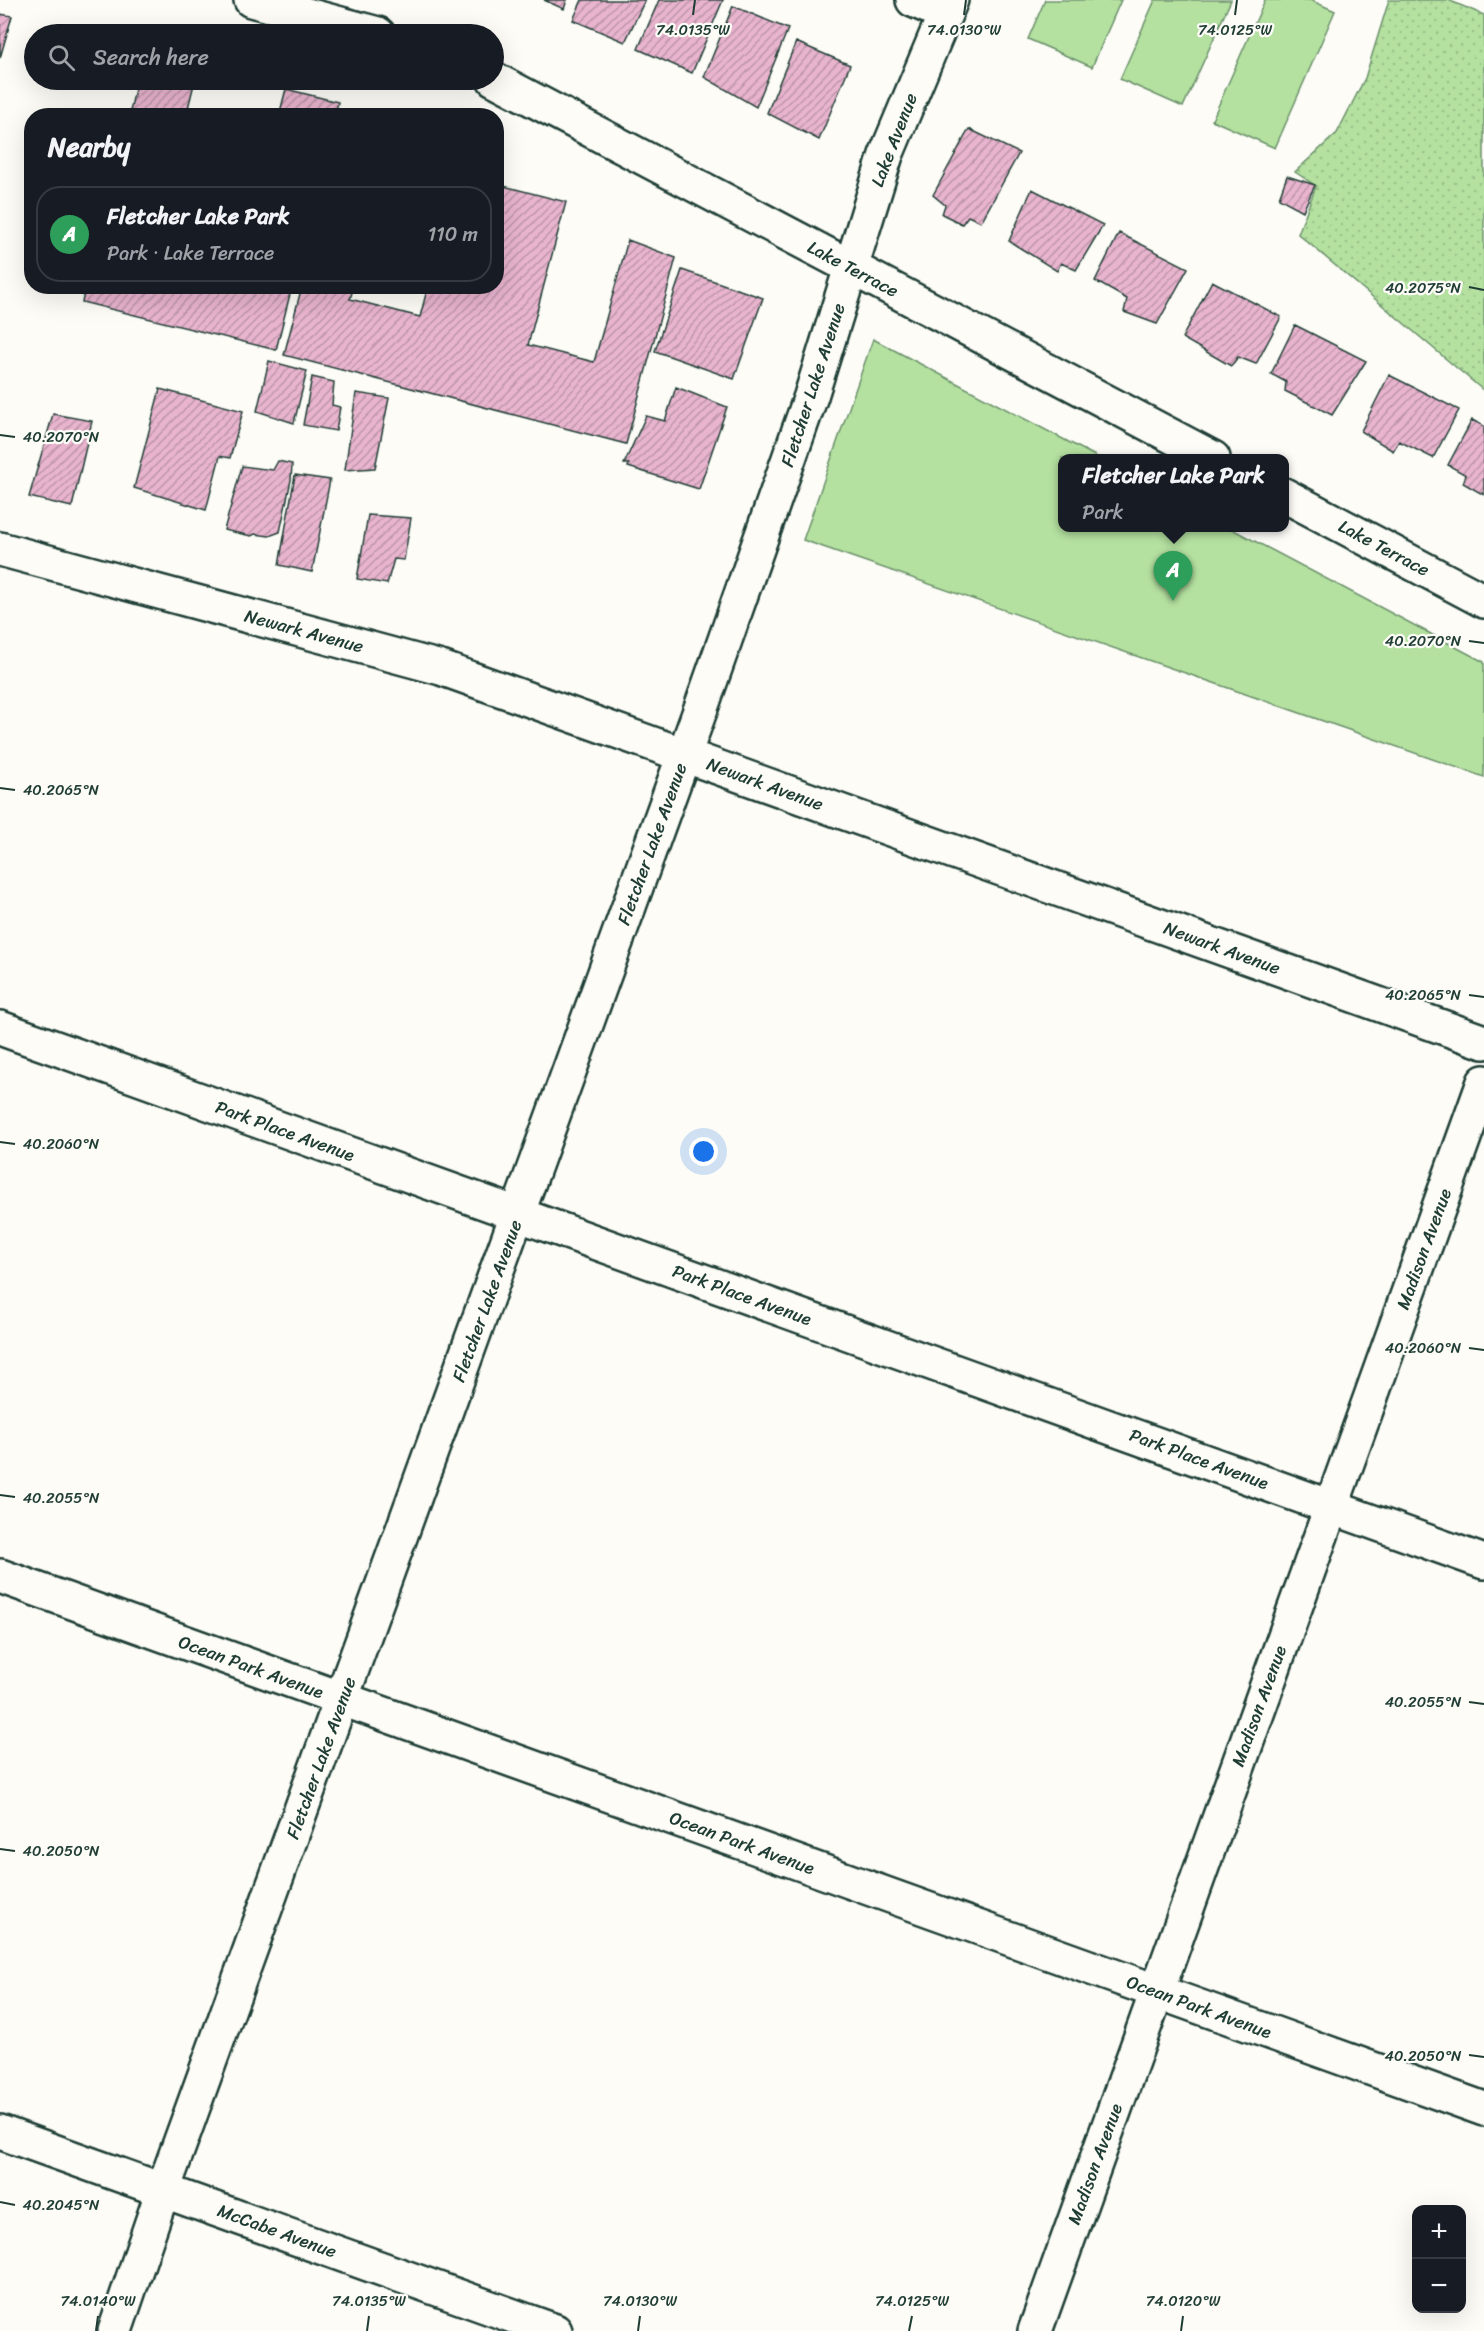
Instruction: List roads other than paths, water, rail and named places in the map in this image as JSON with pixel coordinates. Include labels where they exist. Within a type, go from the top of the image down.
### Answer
[{"type":"street","points":[[251,0],[341,24]]},
{"type":"street","points":[[913,0],[948,7]]},
{"type":"street","name":"Lake Avenue","points":[[851,268],[886,155],[948,7]]},
{"type":"street","name":"Lake Terrace","points":[[504,84],[1204,454]]},
{"type":"street","name":"Fletcher Lake Avenue","points":[[115,2331],[163,2190],[684,755],[811,396],[851,268]]},
{"type":"street","name":"Lake Terrace","points":[[1289,498],[1484,601]]},
{"type":"street","name":"Newark Avenue","points":[[0,549],[441,668],[1484,1042]]},
{"type":"street","name":"Park Place Avenue","points":[[0,1028],[1484,1562]]},
{"type":"street","name":"Madison Avenue","points":[[1035,2331],[1484,1082]]},
{"type":"street","name":"Ocean Park Avenue","points":[[0,1576],[1484,2109]]},
{"type":"street","name":"McCabe Avenue","points":[[0,2132],[555,2331]]},
{"type":"place","name":"Fletcher Lake Park","points":[[1173,601]]}]
